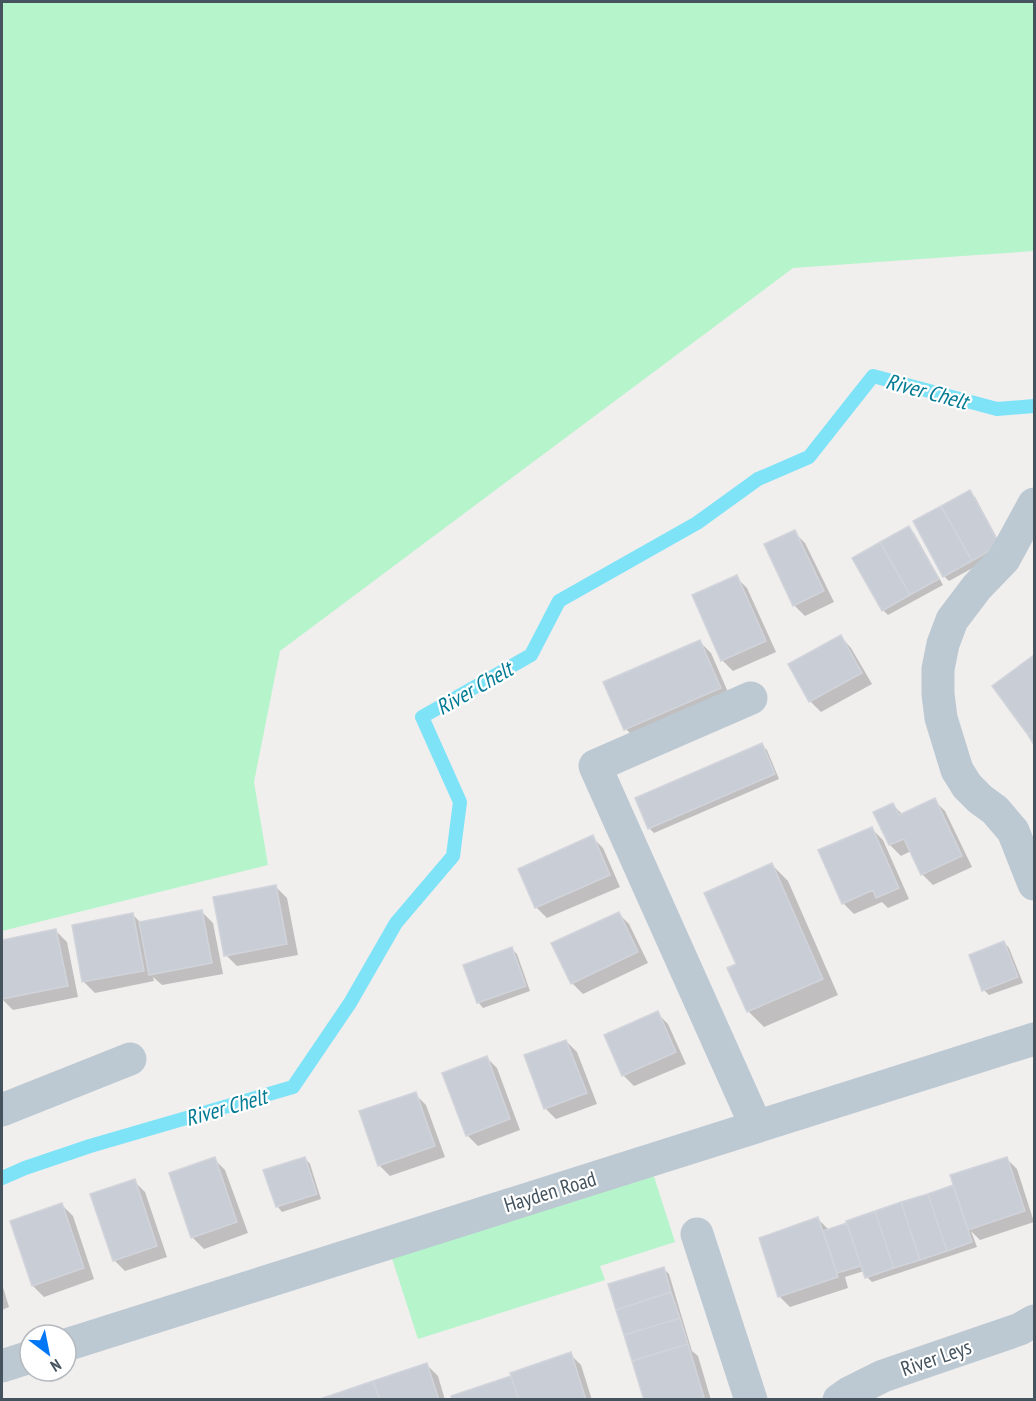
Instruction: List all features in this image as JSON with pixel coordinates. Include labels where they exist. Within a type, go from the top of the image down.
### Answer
[{"type":"street","points":[[1035,504],[1004,560],[977,587],[952,620],[943,644],[938,669],[940,718],[957,770],[968,786],[995,810],[1013,831],[1035,884]]},
{"type":"street","points":[[751,698],[595,766],[756,1126]]},
{"type":"street","name":"Hayden Road","points":[[78,1341],[1035,1039]]},
{"type":"street","points":[[2,1110],[130,1059]]},
{"type":"street","points":[[697,1234],[751,1400]]},
{"type":"street","name":"River Leys","points":[[839,1400],[883,1376],[1020,1329],[1035,1320]]},
{"type":"street","points":[[2,1366],[18,1361]]},
{"type":"green space","points":[[2,2],[1034,2],[1034,251],[793,268],[280,651],[254,782],[268,865],[2,931]]},
{"type":"green space","points":[[649,1161],[675,1242],[600,1266],[605,1280],[418,1339],[387,1243]]},
{"type":"building","points":[[970,490],[1000,545],[972,561],[941,506]]},
{"type":"building","points":[[941,506],[972,561],[943,577],[913,521]]},
{"type":"building","points":[[909,526],[939,579],[910,595],[880,542]]},
{"type":"building","points":[[795,530],[824,591],[793,606],[764,544]]},
{"type":"building","points":[[880,542],[910,595],[882,611],[852,558]]},
{"type":"building","points":[[737,575],[766,641],[721,661],[692,595]]},
{"type":"building","points":[[841,635],[862,673],[809,702],[788,664]]},
{"type":"building","points":[[700,640],[721,688],[624,730],[603,682]]},
{"type":"building","points":[[1034,655],[1034,731],[1028,735],[992,686]]},
{"type":"building","points":[[1034,731],[1034,745],[1028,735]]},
{"type":"building","points":[[762,743],[775,774],[648,829],[635,798]]},
{"type":"building","points":[[935,798],[962,856],[921,875],[904,839],[889,845],[873,812],[893,803],[899,815]]},
{"type":"building","points":[[872,827],[899,888],[876,898],[873,890],[842,904],[818,850]]},
{"type":"building","points":[[593,835],[610,875],[535,908],[518,869]]},
{"type":"building","points":[[772,863],[823,979],[747,1012],[727,968],[736,964],[704,893]]},
{"type":"building","points":[[276,885],[287,944],[224,956],[213,897]]},
{"type":"building","points":[[202,910],[212,963],[149,975],[139,922]]},
{"type":"building","points":[[619,912],[638,952],[571,984],[551,943]]},
{"type":"building","points":[[133,913],[144,971],[82,982],[72,925]]},
{"type":"building","points":[[56,929],[68,986],[2,999],[2,940]]},
{"type":"building","points":[[1004,941],[1018,977],[982,991],[969,955]]},
{"type":"building","points":[[512,947],[526,986],[477,1003],[463,965]]},
{"type":"building","points":[[658,1011],[676,1052],[622,1076],[604,1035]]},
{"type":"building","points":[[566,1040],[587,1093],[544,1109],[524,1055]]},
{"type":"building","points":[[487,1056],[510,1119],[466,1136],[442,1073]]},
{"type":"building","points":[[416,1092],[435,1146],[378,1166],[359,1111]]},
{"type":"building","points":[[215,1157],[237,1222],[191,1238],[169,1173]]},
{"type":"building","points":[[305,1157],[317,1194],[276,1207],[263,1170]]},
{"type":"building","points":[[1007,1157],[1025,1211],[968,1230],[950,1175]]},
{"type":"building","points":[[135,1179],[157,1246],[113,1261],[90,1194]]},
{"type":"building","points":[[953,1185],[972,1242],[947,1251],[928,1194]]},
{"type":"building","points":[[928,1194],[947,1251],[920,1260],[901,1202]]},
{"type":"building","points":[[901,1202],[920,1260],[894,1268],[875,1211]]},
{"type":"building","points":[[62,1203],[84,1268],[32,1286],[10,1221]]},
{"type":"building","points":[[875,1211],[894,1268],[865,1278],[846,1221]]},
{"type":"building","points":[[818,1217],[838,1277],[778,1297],[759,1238]]},
{"type":"building","points":[[847,1223],[861,1266],[837,1273],[823,1231]]},
{"type":"building","points":[[664,1267],[671,1292],[616,1310],[608,1284]]},
{"type":"building","points":[[671,1292],[680,1318],[624,1335],[616,1310]]},
{"type":"building","points":[[680,1318],[688,1344],[632,1361],[624,1335]]},
{"type":"building","points":[[688,1344],[704,1397],[698,1400],[644,1400],[632,1361]]},
{"type":"building","points":[[571,1352],[586,1400],[519,1400],[510,1373]]},
{"type":"building","points":[[427,1363],[439,1400],[380,1400],[373,1381]]},
{"type":"building","points":[[511,1376],[519,1400],[452,1400],[451,1396]]},
{"type":"building","points":[[373,1381],[380,1400],[320,1399]]},
{"type":"waterway","name":"River Chelt","points":[[2,1178],[90,1146],[293,1087],[350,1003],[396,923],[453,856],[460,802],[422,717],[531,655],[559,601],[697,523],[758,479],[809,457],[873,376],[997,409],[1034,406]]}]
